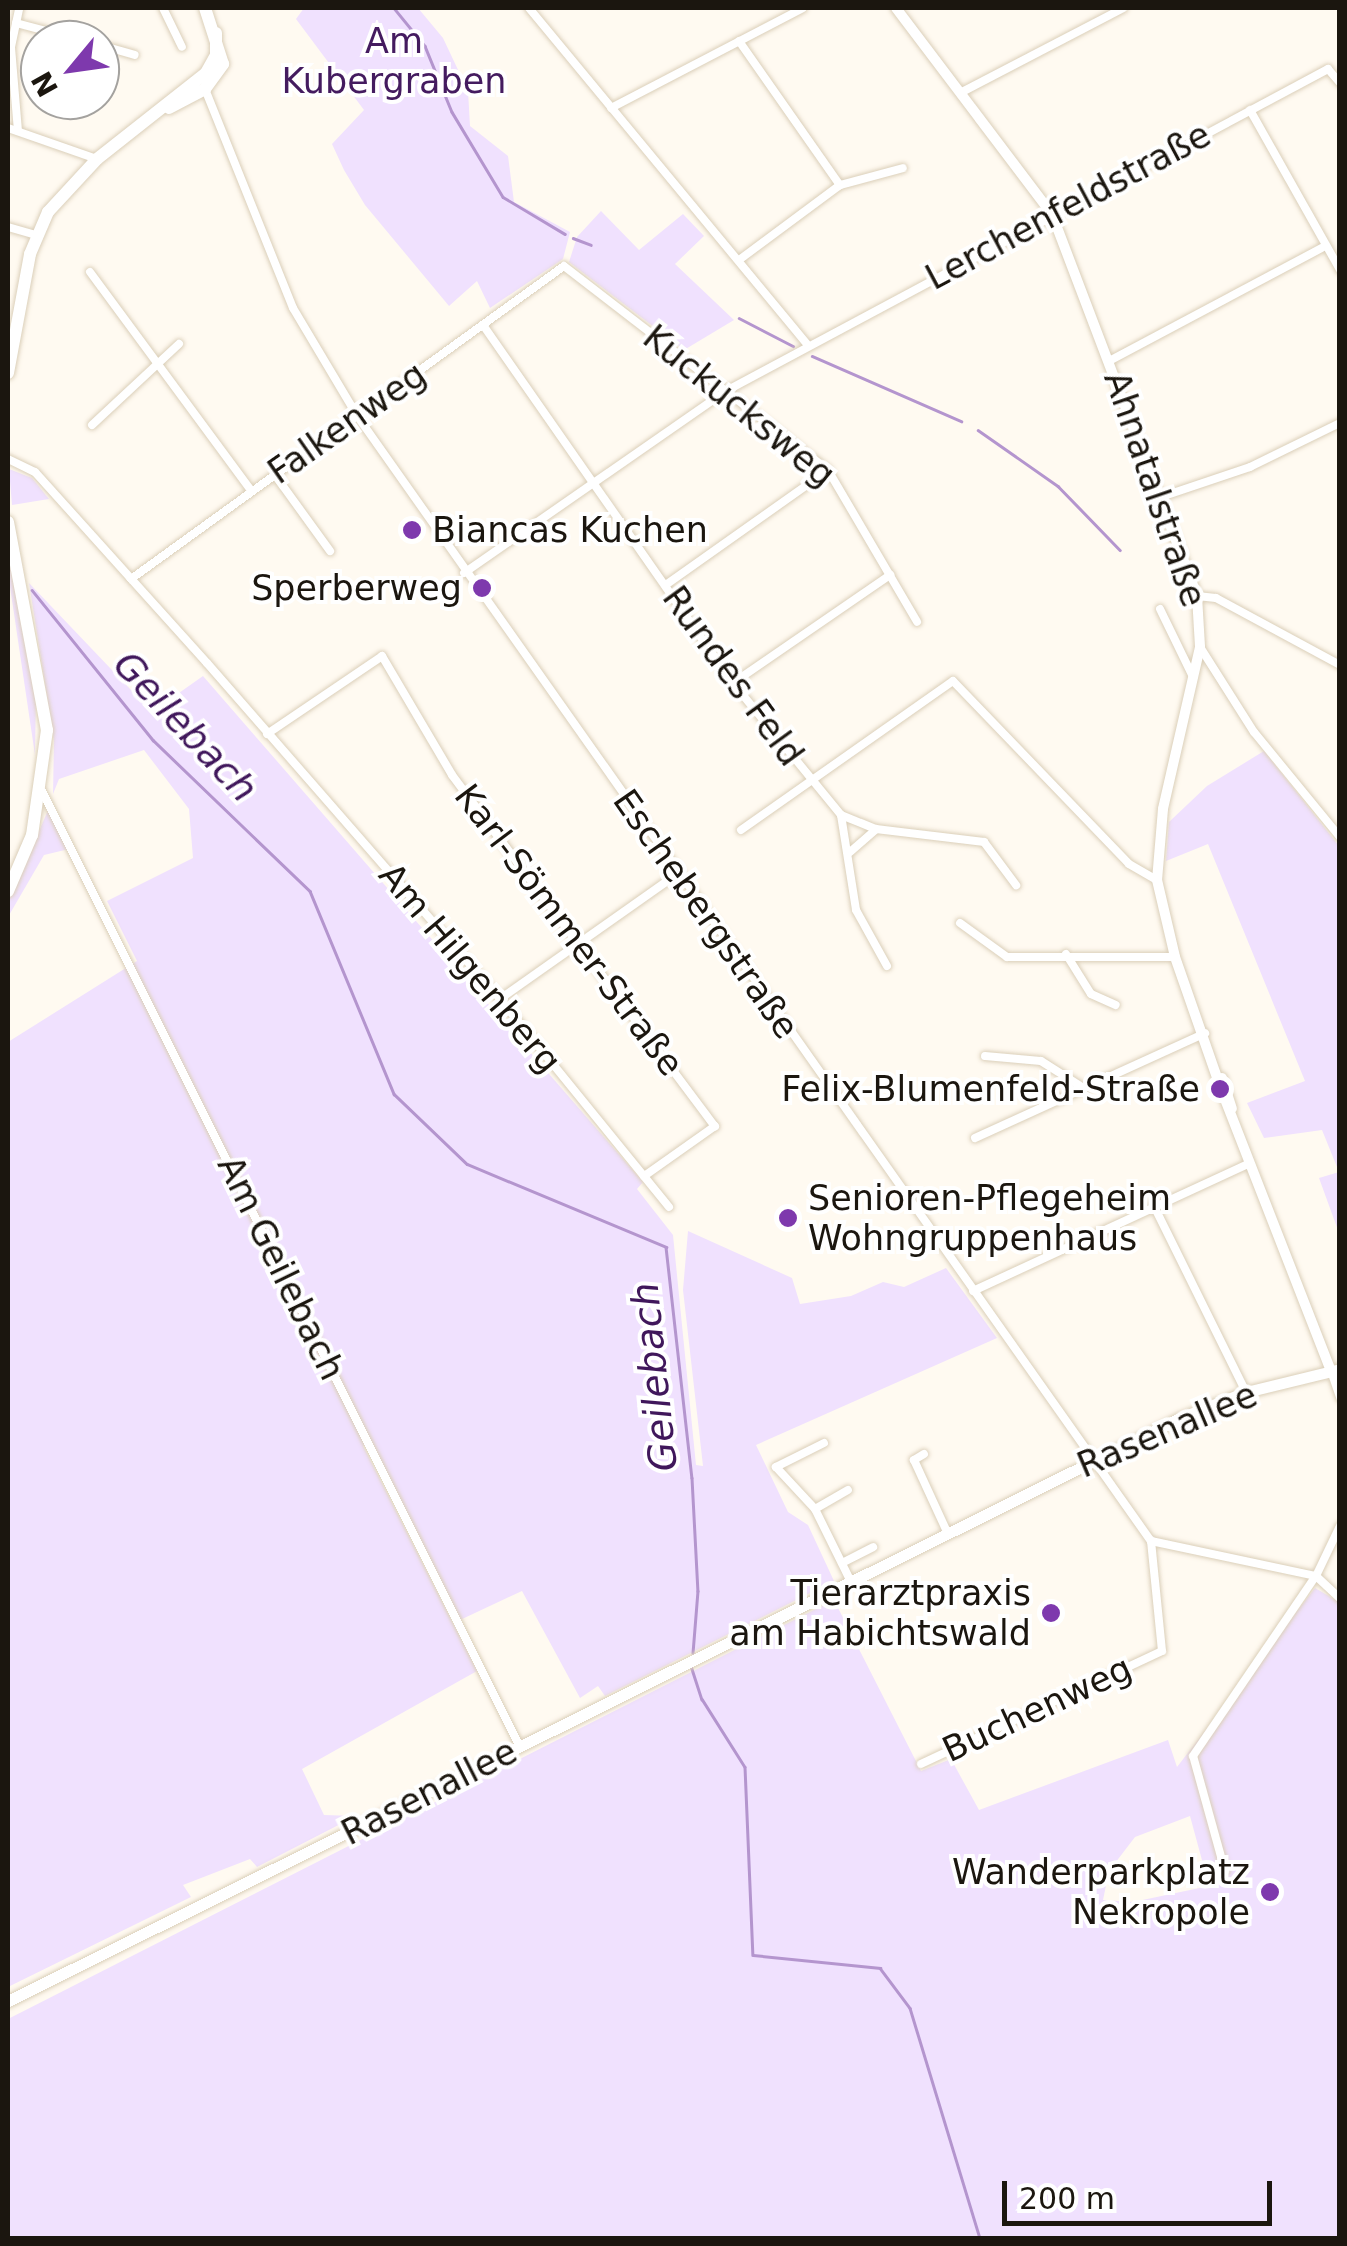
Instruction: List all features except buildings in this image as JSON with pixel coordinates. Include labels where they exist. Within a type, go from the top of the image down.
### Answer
[{"type":"main road","points":[[8,373],[36,235],[97,159],[146,120],[202,84],[220,56],[216,33],[205,8]]},
{"type":"main road","points":[[8,522],[44,711],[42,790],[8,891]]},
{"type":"main road","name":"Rasenallee","points":[[8,2000],[679,1670],[1092,1460],[1246,1392],[1335,1370]]},
{"type":"street","points":[[18,131],[12,100],[19,8]]},
{"type":"street","points":[[163,8],[182,47]]},
{"type":"street","points":[[464,573],[726,391],[808,345],[530,8]]},
{"type":"street","points":[[611,108],[803,8]]},
{"type":"street","name":"Ahnatalstraße","points":[[896,8],[1052,214],[1112,360],[1197,596],[1200,647],[1163,809],[1157,880],[1175,957],[1250,1162],[1335,1370],[1340,1396]]},
{"type":"street","points":[[960,93],[1123,8]]},
{"type":"street","points":[[16,23],[20,24]]},
{"type":"street","points":[[739,41],[840,185]]},
{"type":"street","points":[[120,51],[134,55]]},
{"type":"street","name":"Lerchenfeldstraße","points":[[808,345],[1328,69],[1340,83]]},
{"type":"street","name":"Eschebergstraße","points":[[202,84],[293,308],[358,417],[464,573],[1150,1540]]},
{"type":"street","points":[[1250,110],[1322,248],[1340,270]]},
{"type":"street","points":[[8,128],[97,159]]},
{"type":"street","points":[[739,260],[840,185],[903,168]]},
{"type":"street","points":[[8,227],[36,235]]},
{"type":"street","points":[[1112,360],[1322,248]]},
{"type":"street","name":"Falkenweg","points":[[130,579],[564,266]]},
{"type":"street","name":"Kuckucksweg","points":[[564,266],[828,470],[917,622]]},
{"type":"street","points":[[90,272],[251,490]]},
{"type":"street","name":"Rundes Feld","points":[[483,325],[733,683],[810,783],[841,815]]},
{"type":"street","points":[[92,425],[180,344]]},
{"type":"street","points":[[1162,497],[1250,467],[1340,423]]},
{"type":"street","name":"Am Hilgenberg","points":[[8,459],[35,472],[267,734],[500,999],[669,1207]]},
{"type":"street","points":[[666,584],[828,470]]},
{"type":"street","points":[[275,475],[330,551]]},
{"type":"street","points":[[733,683],[890,574]]},
{"type":"street","points":[[1197,596],[1216,598],[1340,665]]},
{"type":"street","points":[[1160,609],[1193,677]]},
{"type":"street","points":[[1200,647],[1254,732],[1340,838]]},
{"type":"street","name":"Karl-Sömmer-Straße","points":[[267,734],[382,656],[452,774],[715,1126],[644,1176]]},
{"type":"street","points":[[741,830],[953,680],[1129,864],[1157,880]]},
{"type":"street","name":"Am Geilebach","points":[[42,790],[520,1747]]},
{"type":"street","points":[[841,815],[876,829],[984,842],[1016,884]]},
{"type":"street","points":[[841,815],[850,852],[856,910],[887,966]]},
{"type":"street","points":[[850,852],[876,829]]},
{"type":"street","points":[[500,999],[677,874]]},
{"type":"street","points":[[960,923],[1007,957],[1175,957]]},
{"type":"street","points":[[1066,954],[1091,994],[1116,1006]]},
{"type":"street","points":[[975,1138],[1205,1033]]},
{"type":"street","points":[[985,1056],[1041,1061],[1082,1087]]},
{"type":"street","points":[[973,1291],[1250,1162]]},
{"type":"street","points":[[1153,1204],[1246,1392]]},
{"type":"street","points":[[824,1442],[776,1467],[815,1509],[851,1582]]},
{"type":"street","points":[[924,1454],[914,1460],[948,1534]]},
{"type":"street","points":[[815,1509],[848,1490]]},
{"type":"street","points":[[1225,1871],[1193,1756],[1316,1576],[1340,1526]]},
{"type":"street","points":[[1150,1540],[1316,1576],[1340,1598]]},
{"type":"street","name":"Buchenweg","points":[[921,1764],[1162,1651],[1150,1540]]},
{"type":"street","points":[[842,1563],[873,1547]]},
{"type":"green space","name":"Am Kubergraben","points":[[304,8],[418,8],[443,38],[468,91],[470,126],[508,156],[514,202],[570,232],[563,259],[490,308],[477,281],[449,306],[365,205],[344,170],[332,144],[364,110],[296,19]]},
{"type":"green space","points":[[601,211],[639,250],[683,214],[704,236],[675,264],[734,320],[684,350],[569,262],[577,237]]},
{"type":"green space","points":[[9,469],[32,478],[49,499],[12,505]]},
{"type":"green space","points":[[8,538],[36,691],[35,755],[8,573]]},
{"type":"green space","points":[[29,583],[152,712],[203,676],[643,1182],[637,1189],[673,1235],[696,1465],[703,1466],[683,1290],[688,1231],[792,1278],[800,1304],[851,1296],[883,1282],[904,1287],[946,1268],[997,1338],[756,1445],[788,1512],[808,1525],[834,1581],[605,1696],[598,1686],[580,1698],[522,1591],[460,1620],[372,1442],[363,1446],[477,1671],[302,1769],[324,1815],[356,1816],[257,1867],[250,1859],[183,1885],[191,1897],[8,1987],[8,1042],[137,961],[107,901],[193,858],[189,809],[144,750],[59,779],[53,794],[54,741]]},
{"type":"green space","points":[[1264,751],[1339,846],[1339,1172],[1322,1130],[1264,1138],[1247,1103],[1305,1081],[1208,844],[1166,861],[1169,822],[1207,786]]},
{"type":"green space","points":[[49,808],[69,849],[44,855],[8,917],[8,903]]},
{"type":"green space","points":[[1339,1172],[1339,1233],[1319,1178]]},
{"type":"green space","points":[[1315,1588],[1339,1602],[1339,2238],[8,2238],[8,2019],[834,1600],[921,1771],[951,1759],[979,1810],[1168,1740],[1177,1767]],"holes":[[[1190,1816],[1209,1886],[1133,1902],[1103,1900],[1109,1871],[1135,1837]]]},
{"type":"waterway","points":[[394,8],[425,46],[452,112],[503,197],[565,234]]},
{"type":"waterway","points":[[573,238],[591,245]]},
{"type":"waterway","points":[[739,318],[793,346]]},
{"type":"waterway","points":[[812,356],[961,421]]},
{"type":"waterway","points":[[978,430],[1058,486],[1120,550]]},
{"type":"waterway","name":"Geilebach","points":[[32,590],[153,740],[310,891],[394,1094],[467,1164],[666,1247],[692,1478],[698,1591],[693,1653]]},
{"type":"waterway","name":"Geilebach","points":[[691,1666],[702,1699],[745,1767],[753,1955],[880,1968],[910,2008],[980,2238]]},
{"type":"place","name":"Biancas Kuchen","points":[[412,530]]},
{"type":"place","name":"Sperberweg","points":[[482,588]]},
{"type":"place","name":"Felix-Blumenfeld-Straße","points":[[1220,1089]]},
{"type":"place","name":"Senioren-Pflegeheim Wohngruppenhaus","points":[[788,1218]]},
{"type":"place","name":"Tierarztpraxis am Habichtswald","points":[[1051,1613]]},
{"type":"place","name":"Wanderparkplatz Nekropole","points":[[1270,1892]]}]
